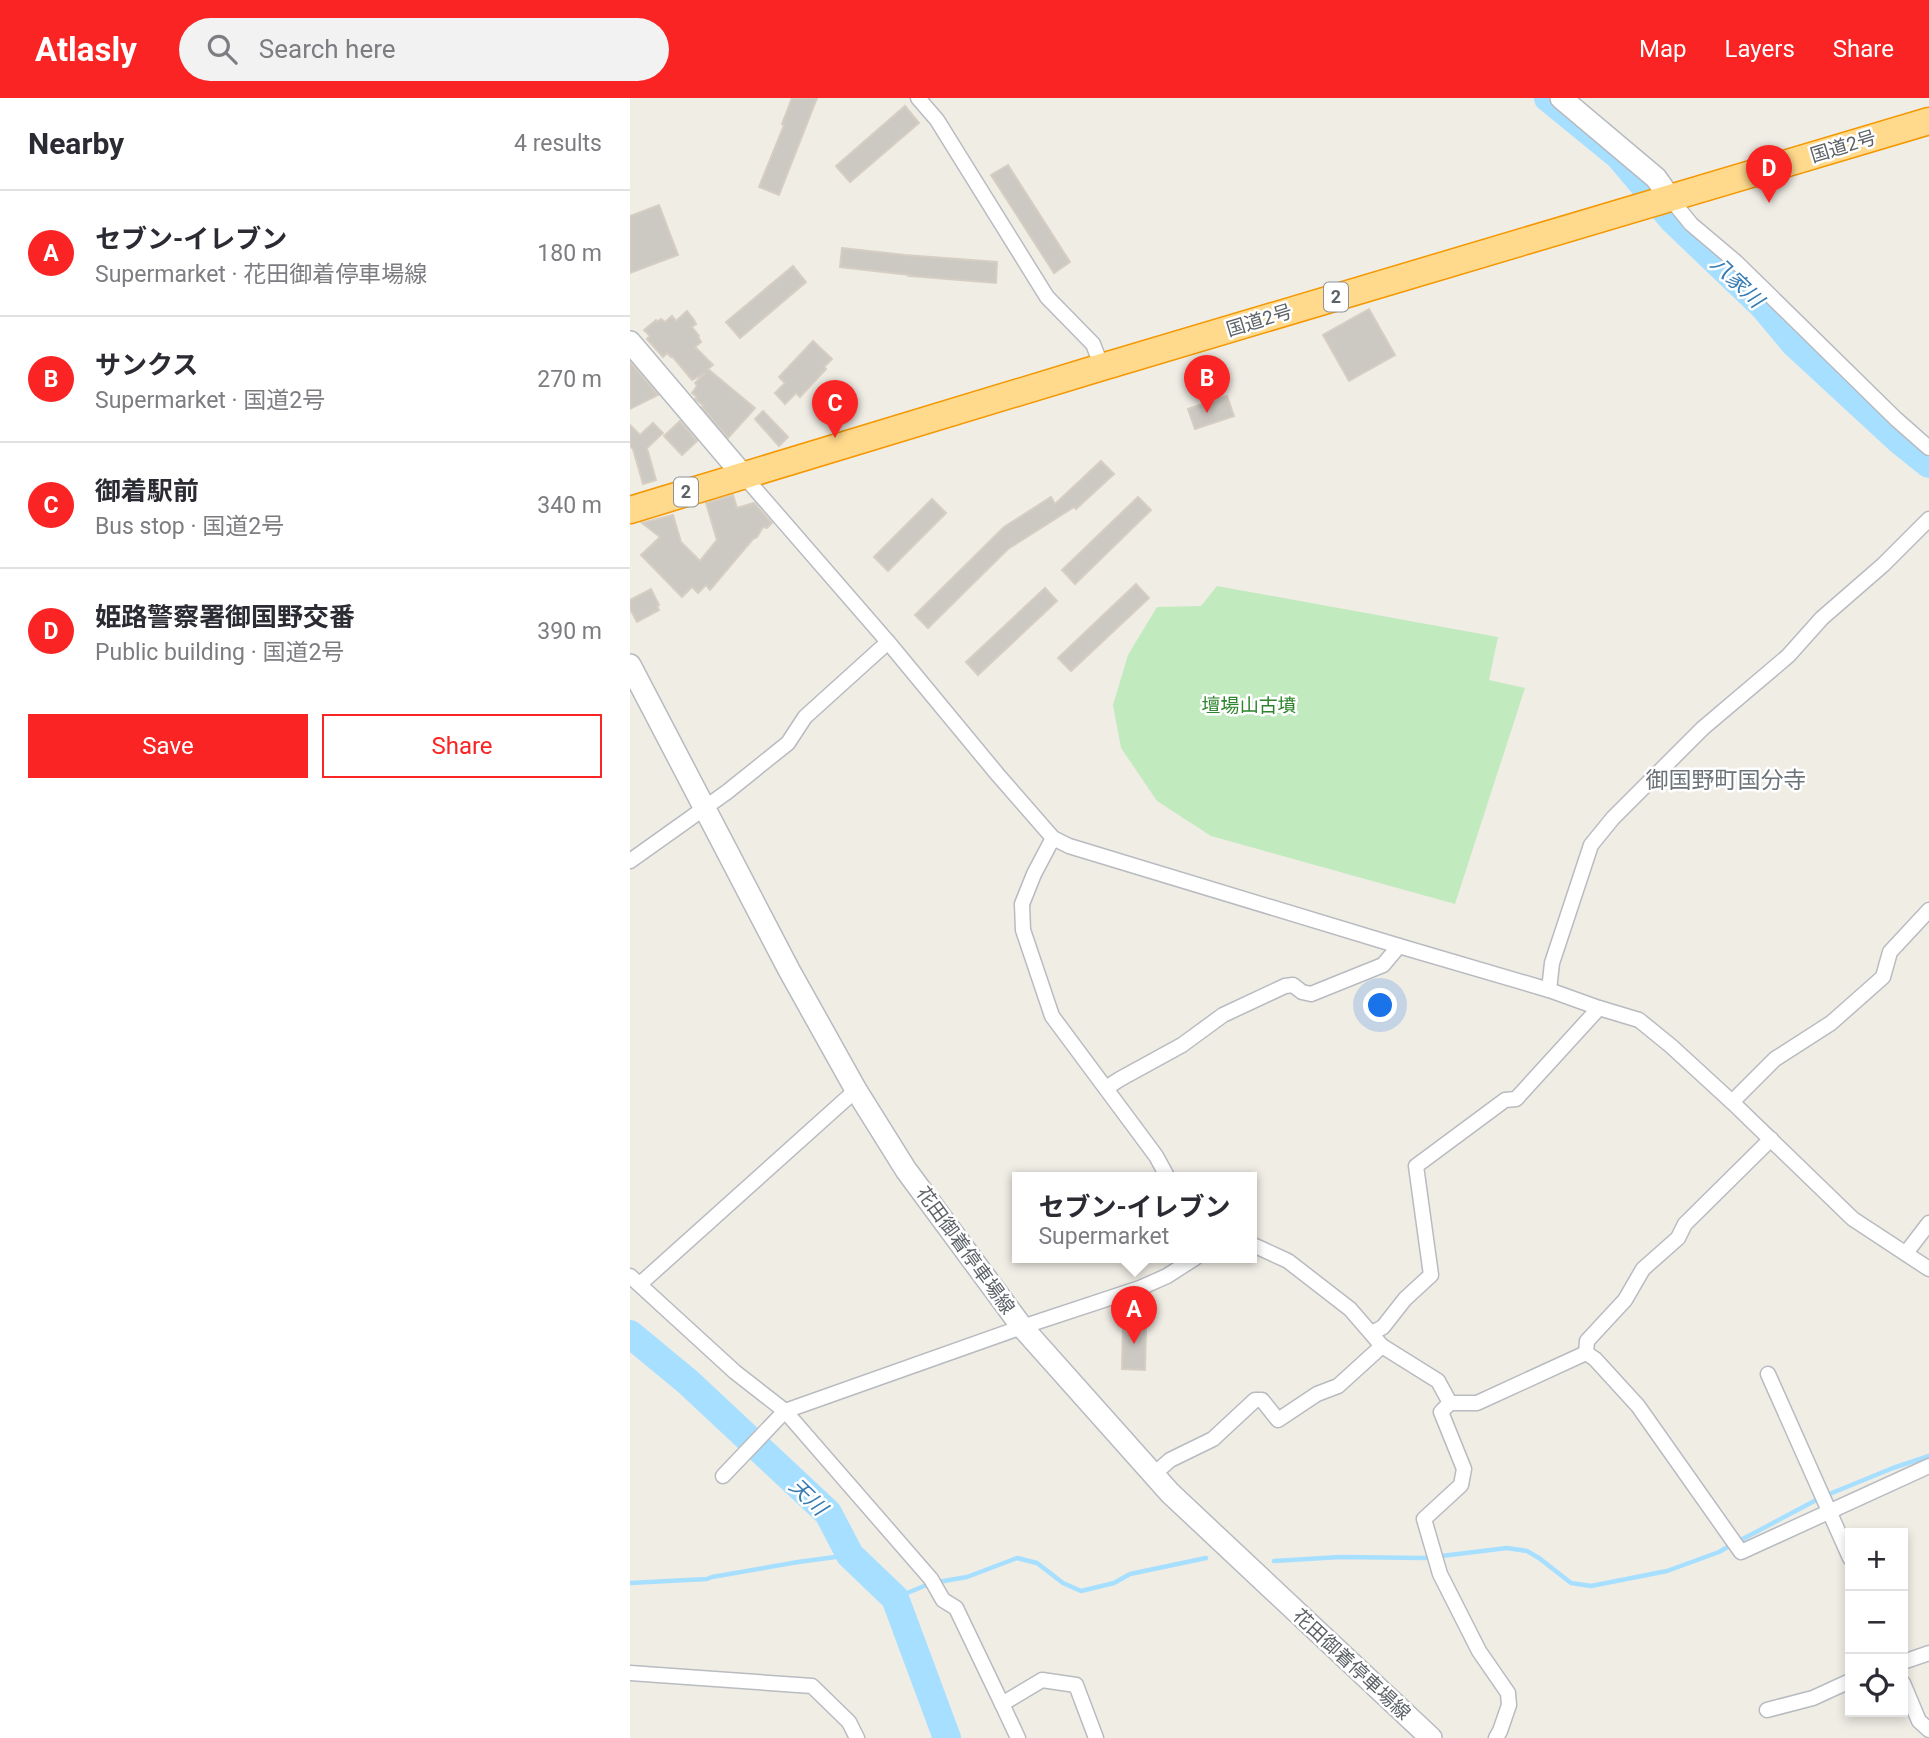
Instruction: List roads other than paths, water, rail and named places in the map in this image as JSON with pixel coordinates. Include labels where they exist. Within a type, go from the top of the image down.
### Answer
[{"type":"highway","name":"国道2号","points":[[630,510],[1929,121]]},
{"type":"main road","points":[[1561,98],[1656,178],[1670,198]]},
{"type":"main road","points":[[630,342],[743,475]]},
{"type":"main road","name":"花田御着停車場線","points":[[630,665],[789,970],[856,1090],[906,1170],[1022,1327],[1170,1493],[1431,1738]]},
{"type":"street","points":[[918,98],[937,120],[1047,297],[1093,344],[1101,367]]},
{"type":"street","points":[[1670,198],[1692,224],[1736,262],[1929,448]]},
{"type":"street","points":[[743,475],[1053,838],[1069,846],[1549,990],[1639,1020],[1772,1139],[1853,1219],[1929,1269]]},
{"type":"street","points":[[1549,990],[1552,963],[1591,845],[1703,728],[1788,656],[1822,618],[1883,565],[1929,519]]},
{"type":"street","points":[[630,861],[727,792],[788,743],[805,717],[888,642]]},
{"type":"street","points":[[1053,838],[1022,904],[1023,930],[1052,1016],[1156,1156],[1165,1172]]},
{"type":"street","points":[[1732,1102],[1775,1059],[1831,1023],[1883,977],[1891,952],[1929,910]]},
{"type":"street","points":[[1106,1088],[1182,1045],[1223,1015],[1285,986],[1293,985],[1302,992],[1311,994],[1383,965],[1399,946]]},
{"type":"street","points":[[1372,1333],[1383,1326],[1405,1299],[1431,1275],[1416,1166],[1504,1100],[1516,1099],[1599,1008]]},
{"type":"street","points":[[856,1090],[635,1280],[735,1372],[785,1411],[931,1578],[943,1600],[956,1608],[1018,1738]]},
{"type":"street","points":[[1586,1353],[1587,1341],[1625,1300],[1643,1269],[1678,1238],[1685,1224],[1772,1139]]},
{"type":"street","points":[[1906,1253],[1929,1223]]},
{"type":"street","points":[[1257,1247],[1288,1261],[1350,1309],[1382,1346],[1438,1381],[1450,1402]]},
{"type":"street","points":[[723,1476],[785,1411],[1140,1288],[1187,1263]]},
{"type":"street","points":[[1153,1475],[1170,1460],[1213,1440],[1255,1400],[1262,1400],[1279,1420],[1317,1394],[1338,1386],[1382,1346]]},
{"type":"street","points":[[1450,1402],[1477,1403],[1586,1353]]},
{"type":"street","points":[[1586,1353],[1595,1359],[1638,1406],[1741,1552],[1929,1466]]},
{"type":"street","points":[[1768,1374],[1845,1547]]},
{"type":"street","points":[[1450,1402],[1441,1412],[1464,1469],[1461,1485],[1424,1519],[1440,1574],[1479,1651],[1508,1693],[1509,1705],[1496,1738]]},
{"type":"street","points":[[1908,1660],[1929,1653]]},
{"type":"street","points":[[630,1674],[812,1686],[849,1722],[857,1738]]},
{"type":"street","points":[[1002,1704],[1042,1681],[1076,1685],[1096,1738]]},
{"type":"street","points":[[1767,1710],[1814,1698],[1845,1683]]},
{"type":"street","points":[[1908,1695],[1919,1721],[1929,1730]]},
{"type":"waterway","name":"八家川","points":[[1548,98],[1619,156],[1673,220],[1764,307],[1794,343],[1899,440],[1929,464]]},
{"type":"waterway","name":"天川","points":[[630,1334],[688,1382],[828,1513],[850,1555],[895,1598],[947,1738]]},
{"type":"waterway","points":[[1739,1541],[1822,1497],[1929,1456]]},
{"type":"waterway","points":[[1274,1561],[1340,1557],[1425,1558],[1507,1548],[1527,1551],[1571,1583],[1591,1586],[1667,1571],[1731,1545]]},
{"type":"waterway","points":[[630,1583],[707,1579],[850,1555]]},
{"type":"waterway","points":[[938,1582],[967,1577],[1017,1558],[1037,1563],[1063,1583],[1081,1591],[1114,1583],[1130,1574],[1206,1558]]},
{"type":"waterway","points":[[895,1598],[929,1584]]},
{"type":"place","name":"姫路警察署御国野交番","points":[[1769,203]]},
{"type":"place","name":"サンクス","points":[[1207,413]]},
{"type":"place","name":"御着駅前","points":[[835,438]]},
{"type":"place","name":"セブン-イレブン","points":[[1134,1344]]},
{"type":"district","name":"御国野町国分寺","points":[[1726,780]]},
{"type":"park label","name":"壇場山古墳","points":[[1249,705]]}]
